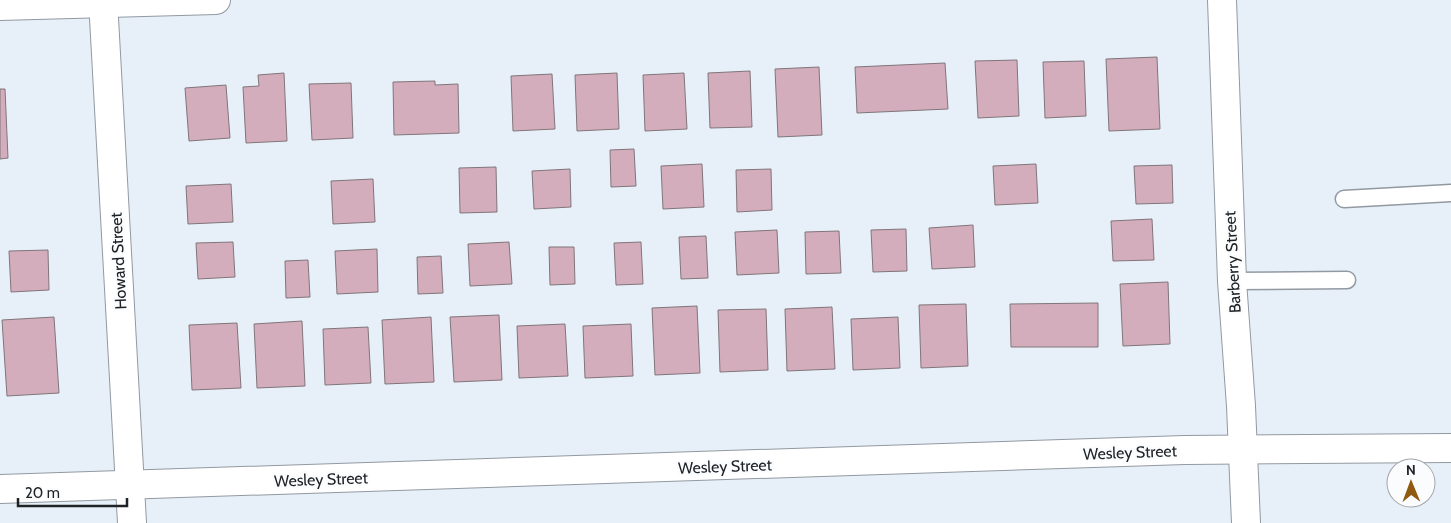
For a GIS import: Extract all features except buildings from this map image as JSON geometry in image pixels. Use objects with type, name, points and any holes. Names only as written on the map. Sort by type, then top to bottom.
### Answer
[{"type":"street","points":[[0,6],[216,0]]},
{"type":"street","name":"Barberry Street","points":[[1222,0],[1232,281],[1246,523]]},
{"type":"street","name":"Howard Street","points":[[103,2],[132,523]]},
{"type":"street","name":"Wesley Street","points":[[0,489],[1185,450],[1451,448]]},
{"type":"lane","points":[[1344,199],[1451,193]]},
{"type":"lane","points":[[1232,281],[1347,280]]}]
